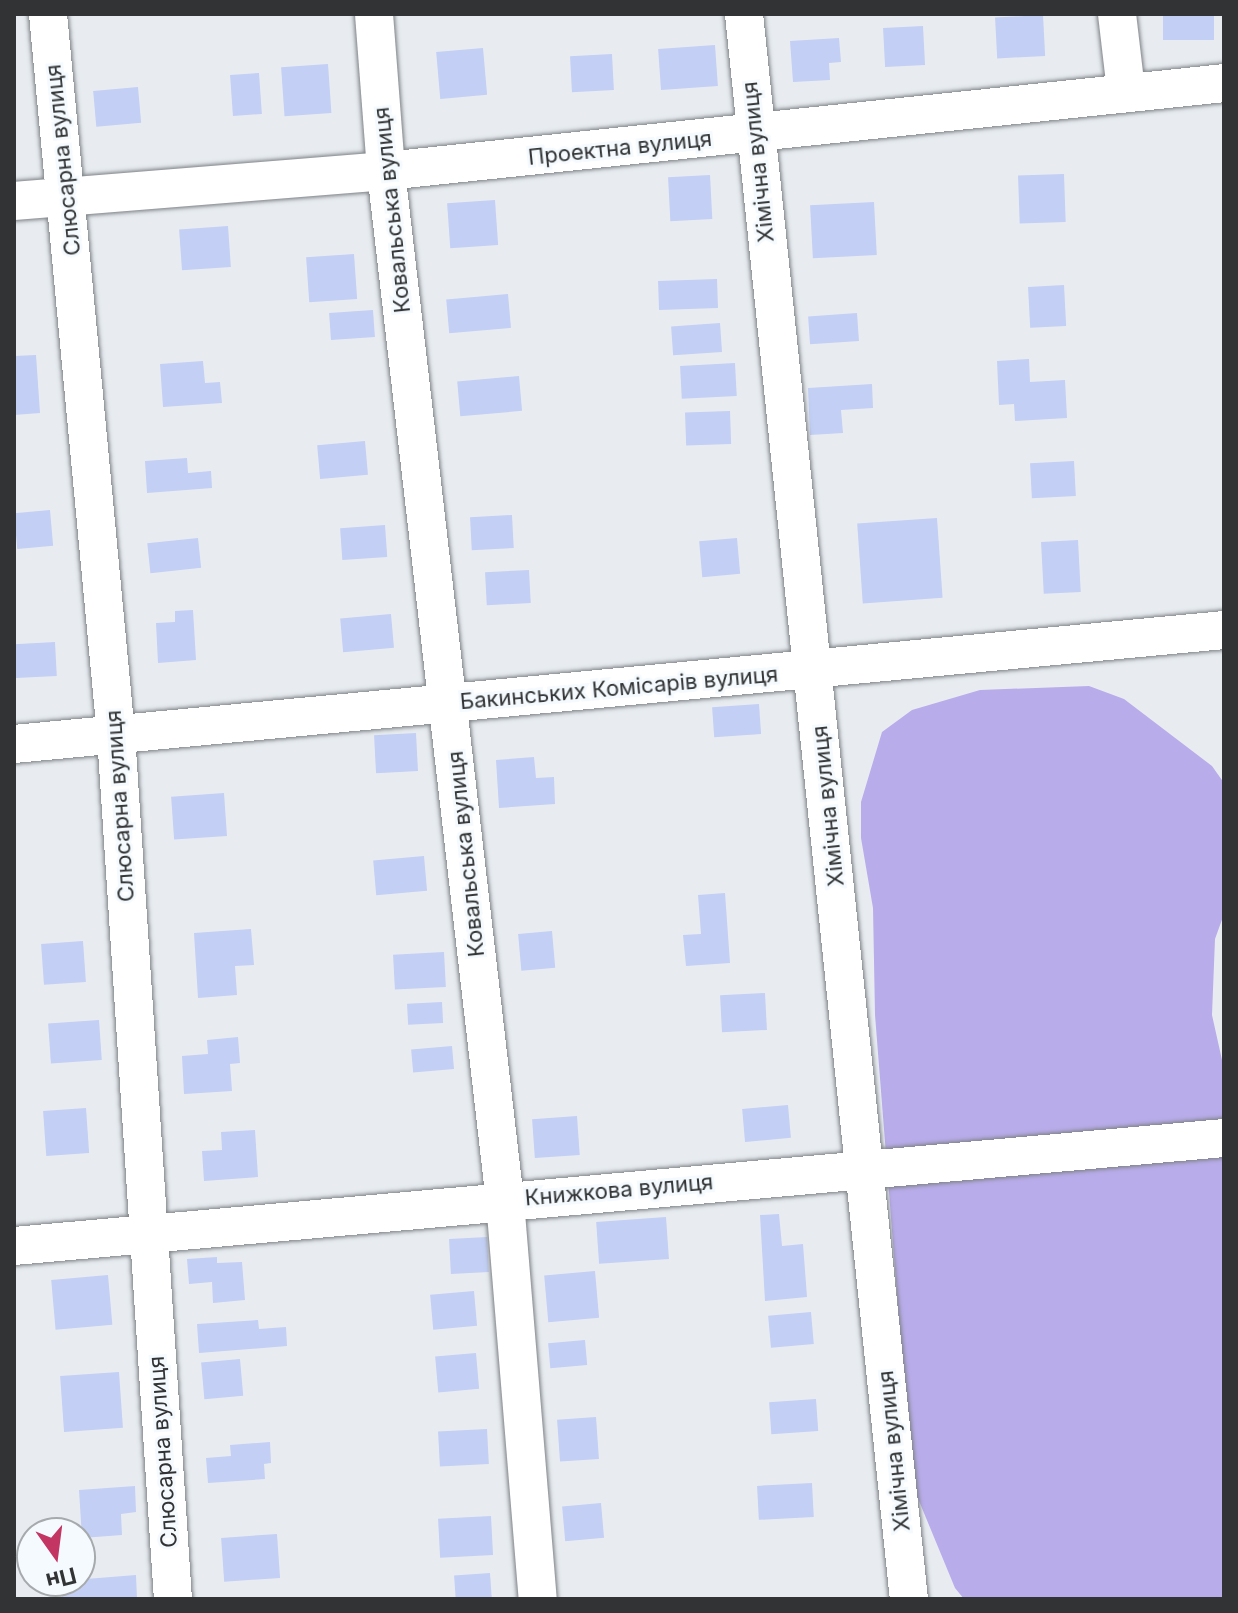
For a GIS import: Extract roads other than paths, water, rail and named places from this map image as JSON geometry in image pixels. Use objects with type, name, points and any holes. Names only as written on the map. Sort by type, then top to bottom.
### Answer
[{"type":"street","name":"Слюсарна вулиця","points":[[48,14],[116,735],[173,1599]]},
{"type":"street","name":"Ковальська вулиця","points":[[374,14],[386,171],[505,1201],[538,1599]]},
{"type":"street","name":"Хімічна вулиця","points":[[744,14],[754,135],[814,669],[909,1599]]},
{"type":"street","points":[[1117,14],[1126,91]]},
{"type":"street","name":"Проектна вулиця","points":[[14,201],[386,171],[754,135],[1126,91],[1223,90]]},
{"type":"street","name":"Бакинських Комісарів вулиця","points":[[14,744],[1224,630]]},
{"type":"street","name":"Книжкова вулиця","points":[[14,1246],[148,1237],[505,1201],[1224,1138]]}]
